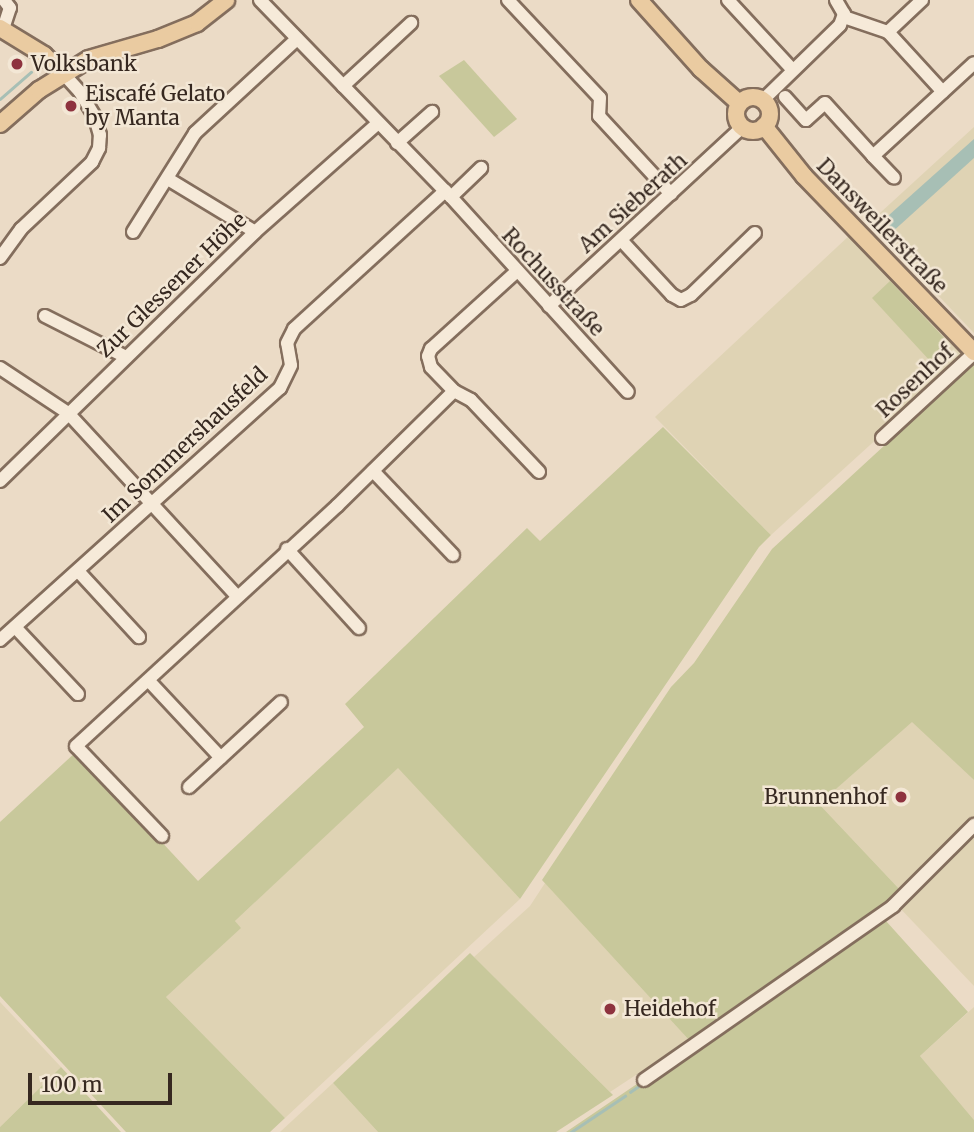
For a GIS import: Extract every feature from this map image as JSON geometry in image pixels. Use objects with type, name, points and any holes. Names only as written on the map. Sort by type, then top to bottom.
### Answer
[{"type":"main road","points":[[0,124],[64,74],[89,59],[158,39],[197,23],[226,0]]},
{"type":"main road","points":[[639,0],[701,69],[739,103]]},
{"type":"main road","points":[[2,28],[64,74]]},
{"type":"main road","points":[[753,96],[763,100],[770,113],[764,126],[751,131],[742,127],[735,113],[739,103],[753,96]]},
{"type":"main road","name":"Dansweilerstraße","points":[[764,126],[804,176],[974,352]]},
{"type":"street","points":[[2,28],[10,8],[4,0]]},
{"type":"street","name":"Rochusstraße","points":[[261,0],[377,124],[448,194],[516,272],[628,392]]},
{"type":"street","points":[[508,0],[600,98],[599,116],[671,194]]},
{"type":"street","points":[[729,0],[792,69]]},
{"type":"street","points":[[836,0],[844,17],[888,32],[943,92]]},
{"type":"street","points":[[888,32],[922,0]]},
{"type":"street","points":[[763,100],[840,25],[844,17]]},
{"type":"street","points":[[343,86],[411,23]]},
{"type":"street","points":[[133,232],[195,133],[297,39]]},
{"type":"street","points":[[873,156],[974,63]]},
{"type":"street","points":[[0,257],[21,229],[92,162],[99,148],[100,135],[95,117],[80,92],[64,74]]},
{"type":"street","points":[[785,97],[806,120],[825,103],[894,178]]},
{"type":"street","points":[[397,143],[432,112]]},
{"type":"street","name":"Zur Glessener Höhe","points":[[0,481],[256,232],[377,124]]},
{"type":"street","name":"Am Sieberath","points":[[549,306],[742,127]]},
{"type":"street","points":[[448,194],[481,168]]},
{"type":"street","points":[[168,179],[256,232]]},
{"type":"street","name":"Im Sommershausfeld","points":[[0,640],[280,388],[291,365],[287,344],[294,330],[448,194]]},
{"type":"street","points":[[621,240],[672,295],[681,300],[691,295],[755,233]]},
{"type":"street","points":[[516,272],[431,349],[428,356],[431,367],[454,391],[471,400],[539,472]]},
{"type":"street","points":[[45,316],[126,357]]},
{"type":"street","name":"Rosenhof","points":[[882,438],[974,352]]},
{"type":"street","points":[[0,369],[68,413],[237,596]]},
{"type":"street","points":[[162,836],[76,746],[373,471],[454,391]]},
{"type":"street","points":[[373,471],[453,555]]},
{"type":"street","points":[[287,549],[359,628]]},
{"type":"street","points":[[78,572],[139,637]]},
{"type":"street","points":[[15,627],[78,694]]},
{"type":"street","points":[[149,681],[221,758]]},
{"type":"street","points":[[189,787],[281,702]]},
{"type":"street","points":[[644,1080],[893,906],[974,825]]},
{"type":"shaded area","points":[[974,127],[974,333],[869,223]]},
{"type":"shaded area","points":[[974,139],[974,158],[890,234],[879,224]]},
{"type":"shaded area","points":[[851,234],[968,356],[771,535],[655,417]]},
{"type":"shaded area","points":[[912,721],[974,780],[974,822],[902,892],[819,804]]},
{"type":"shaded area","points":[[398,767],[520,899],[285,1118],[166,997],[240,928],[235,921]]},
{"type":"shaded area","points":[[974,828],[974,986],[897,905]]},
{"type":"shaded area","points":[[545,883],[689,1040],[610,1092],[474,957],[530,906]]},
{"type":"shaded area","points":[[0,1002],[61,1067],[0,1127]]},
{"type":"shaded area","points":[[974,1007],[974,1120],[920,1056]]},
{"type":"shaded area","points":[[333,1083],[378,1132],[280,1132]]},
{"type":"green space","points":[[464,60],[517,119],[494,137],[439,76]]},
{"type":"green space","points":[[890,281],[950,344],[931,362],[872,298]]},
{"type":"green space","points":[[974,363],[974,780],[912,722],[819,804],[902,892],[889,906],[689,1040],[542,880],[671,687],[694,663],[772,549]]},
{"type":"green space","points":[[663,427],[771,535],[759,547],[520,899],[398,768],[235,921],[241,928],[166,997],[285,1118],[270,1132],[126,1132],[0,996],[0,822],[77,751],[198,881],[364,727],[345,704],[527,528],[540,541]]},
{"type":"green space","points":[[891,912],[894,915],[886,921],[968,1012],[920,1056],[974,1120],[974,1132],[566,1132]]},
{"type":"green space","points":[[470,953],[613,1095],[556,1132],[378,1132],[333,1083]]},
{"type":"green space","points":[[61,1067],[121,1132],[0,1132],[0,1127]]},
{"type":"waterway","points":[[0,99],[31,72]]},
{"type":"waterway","points":[[963,845],[974,834]]},
{"type":"waterway","points":[[939,869],[958,850]]},
{"type":"waterway","points":[[900,908],[932,876]]},
{"type":"waterway","points":[[630,1092],[642,1084]]},
{"type":"waterway","points":[[571,1132],[625,1096]]},
{"type":"place","name":"Volksbank","points":[[17,64]]},
{"type":"place","name":"Eiscafé Gelato by Manta","points":[[71,106]]},
{"type":"place","name":"Brunnenhof","points":[[901,797]]},
{"type":"place","name":"Heidehof","points":[[610,1009]]}]
